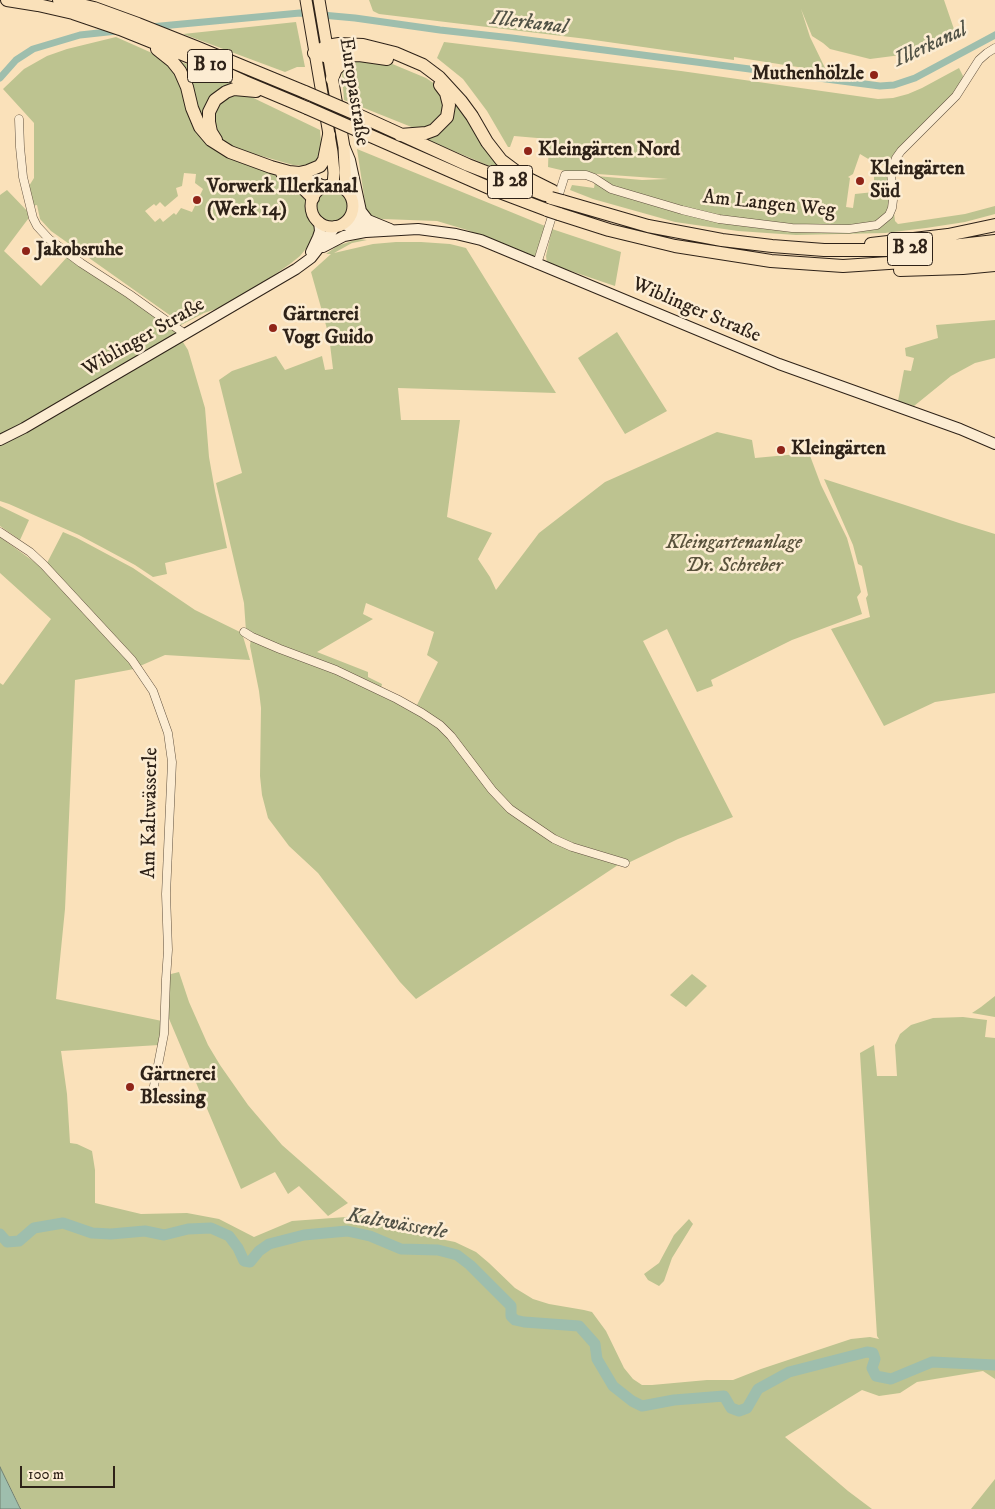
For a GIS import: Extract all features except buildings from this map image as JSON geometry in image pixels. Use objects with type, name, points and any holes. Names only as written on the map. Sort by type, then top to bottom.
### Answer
[{"type":"highway","name":"B 10","points":[[6,0],[38,5],[82,16],[192,58],[357,130],[397,141],[430,132],[438,127],[448,114],[449,105],[446,93],[429,76],[382,57],[350,56],[327,51]]},
{"type":"highway","name":"B 10","points":[[59,0],[107,13],[305,92],[356,114],[397,141]]},
{"type":"highway","name":"B 10","points":[[143,38],[177,66],[187,87],[192,108],[200,127],[211,140],[230,152],[271,168],[295,180],[313,198]]},
{"type":"highway","points":[[314,53],[349,44],[363,45],[395,53],[423,65],[449,87],[472,116],[491,147],[506,164],[556,201]]},
{"type":"highway","points":[[332,79],[336,69],[350,56]]},
{"type":"highway","points":[[220,146],[211,132],[209,122],[211,107],[218,97],[226,92],[239,89],[276,95]]},
{"type":"highway","points":[[271,168],[299,173],[320,166],[324,160],[329,135]]},
{"type":"highway","name":"B 28","points":[[397,141],[468,165],[556,201],[609,230],[674,246],[771,261],[843,266],[927,261],[995,254]]},
{"type":"highway","points":[[289,172],[328,186]]},
{"type":"highway","name":"B 28","points":[[556,201],[648,226],[752,244],[824,250],[899,250],[995,241]]},
{"type":"highway","points":[[824,250],[948,235],[995,226]]},
{"type":"highway","points":[[843,266],[877,271],[995,265]]},
{"type":"main road","name":"Europastraße","points":[[306,0],[333,162],[328,186]]},
{"type":"main road","name":"Europastraße","points":[[319,0],[344,146],[346,190]]},
{"type":"main road","points":[[344,146],[350,160],[363,215],[368,220],[393,230]]},
{"type":"main road","points":[[353,211],[351,216],[340,225],[330,226],[319,222],[315,218],[312,208],[313,198],[315,194],[328,186],[338,185],[346,190],[352,199],[353,211],[359,222],[380,232]]},
{"type":"main road","name":"Wiblinger Straße","points":[[304,263],[316,243],[320,231],[319,222]]},
{"type":"main road","name":"Wiblinger Straße","points":[[0,440],[24,428],[284,276],[304,263],[340,225],[366,232],[418,229],[456,234],[481,240],[787,367],[960,429],[995,444]]},
{"type":"main road","points":[[316,252],[338,238],[366,232]]},
{"type":"street","name":"Am Langen Weg","points":[[536,264],[566,175],[586,175],[611,189],[719,219],[792,228],[849,229],[876,225],[889,215],[892,208],[891,172],[896,158],[956,96],[973,69],[987,53],[995,48]]},
{"type":"street","points":[[19,120],[23,177],[33,218],[37,226],[49,239],[80,263],[129,294],[184,334]]},
{"type":"street","name":"Am Kaltwässerle","points":[[0,532],[30,552],[44,565],[132,660],[153,691],[168,733],[172,762],[166,894],[168,950],[164,1034],[153,1091],[149,1098]]},
{"type":"street","points":[[244,632],[266,643],[336,670],[422,713],[440,725],[451,736],[492,790],[510,809],[540,830],[572,847],[625,863]]},
{"type":"green space","points":[[369,0],[944,0],[956,35],[928,47],[901,55],[870,59],[830,49],[812,36],[801,9],[810,37],[826,70],[817,70],[734,57],[734,60],[587,39],[379,14],[373,11]]},
{"type":"green space","points":[[296,22],[305,67],[297,67],[285,72],[183,34]]},
{"type":"green space","points":[[116,37],[161,57],[180,79],[193,120],[238,161],[281,177],[305,197],[309,217],[314,224],[315,230],[309,245],[300,256],[251,291],[222,307],[204,313],[181,325],[175,323],[178,321],[51,231],[40,219],[37,205],[31,206],[29,186],[34,178],[34,123],[3,89],[24,69],[47,56]],"holes":[[[184,173],[196,174],[195,183],[203,189],[192,212],[181,208],[176,215],[174,213],[163,222],[160,218],[155,222],[145,211],[160,202],[165,207],[178,196],[176,188],[182,186]]]},
{"type":"green space","points":[[444,42],[681,71],[878,99],[908,94],[959,68],[963,76],[961,86],[893,155],[887,166],[875,163],[860,154],[853,174],[848,177],[850,178],[846,207],[853,208],[855,194],[874,192],[874,177],[877,170],[886,170],[889,173],[895,221],[898,224],[965,214],[995,206],[995,214],[965,222],[885,233],[796,235],[738,231],[675,222],[593,199],[570,190],[572,185],[594,188],[596,176],[642,180],[668,179],[569,172],[548,167],[549,139],[514,136],[510,147],[508,147],[487,111],[463,79],[437,58]]},
{"type":"green space","points":[[177,60],[232,83],[232,86],[206,124]]},
{"type":"green space","points":[[365,60],[390,63],[426,78],[435,84],[441,92],[444,109],[438,121],[425,128],[414,128],[344,100],[342,74],[344,68],[351,63]]},
{"type":"green space","points":[[241,92],[320,130],[322,155],[320,159],[307,166],[293,165],[230,147],[221,140],[215,132],[214,109],[220,101]]},
{"type":"green space","points":[[450,94],[511,175],[425,139],[432,134]]},
{"type":"green space","points":[[357,149],[545,226],[535,257],[467,230],[437,221],[373,217],[366,209]]},
{"type":"green space","points":[[332,189],[344,194],[349,206],[344,218],[332,223],[320,218],[315,206],[320,194]]},
{"type":"green space","points":[[7,190],[31,215],[4,251],[41,286],[68,256],[111,284],[176,331],[188,350],[205,408],[209,457],[227,548],[165,563],[167,574],[153,577],[135,565],[79,535],[0,501],[0,195]]},
{"type":"green space","points":[[552,229],[621,252],[615,286],[547,263],[546,256]]},
{"type":"green space","name":"Kleingartenanlage Dr. Schreber","points":[[358,239],[367,240],[352,243],[334,253],[373,244],[396,242],[450,244],[466,248],[556,393],[398,388],[401,420],[460,420],[447,517],[492,533],[478,559],[496,590],[539,533],[605,482],[717,432],[752,440],[755,458],[809,453],[821,485],[847,538],[861,592],[857,597],[862,614],[792,640],[711,680],[713,686],[697,692],[667,629],[643,641],[733,817],[678,839],[628,863],[555,838],[511,808],[441,724],[246,631],[244,603],[216,483],[242,473],[219,380],[232,371],[276,356],[285,370],[322,356],[325,370],[333,369],[329,336],[311,272],[331,254],[326,254],[337,246]],"holes":[[[366,603],[434,632],[427,655],[438,662],[417,705],[381,688],[382,684],[368,677],[368,672],[317,652],[373,619],[363,614]]]},
{"type":"green space","points":[[995,320],[995,358],[975,363],[951,376],[914,406],[898,401],[904,370],[911,371],[914,358],[906,356],[905,348],[938,338],[936,325]]},
{"type":"green space","points":[[617,332],[667,411],[625,434],[578,358]]},
{"type":"green space","points":[[824,479],[995,534],[995,693],[935,702],[884,726],[831,629],[870,617],[862,566],[858,564],[853,545]]},
{"type":"green space","points":[[0,506],[29,520],[20,540],[0,526]]},
{"type":"green space","points":[[63,532],[133,568],[195,610],[242,633],[250,660],[165,655],[140,666],[47,563]]},
{"type":"green space","points":[[0,537],[40,566],[118,649],[134,669],[75,680],[65,909],[56,999],[162,1021],[159,1045],[61,1051],[67,1094],[70,1143],[92,1151],[95,1170],[95,1203],[141,1214],[187,1213],[219,1219],[254,1237],[292,1221],[367,1214],[411,1233],[455,1242],[476,1252],[515,1288],[533,1299],[592,1312],[606,1331],[624,1368],[633,1379],[642,1385],[733,1380],[851,1339],[870,1337],[879,1339],[877,1336],[860,1053],[874,1045],[877,1076],[897,1076],[895,1045],[900,1034],[911,1025],[933,1018],[963,1017],[987,1020],[985,1037],[995,1038],[995,1379],[983,1371],[917,1382],[900,1393],[879,1396],[862,1390],[785,1437],[872,1509],[21,1509],[0,1467],[0,683],[3,685],[51,619],[0,573]]},
{"type":"green space","points":[[251,638],[335,671],[397,700],[439,726],[491,791],[539,832],[621,863],[416,999],[400,982],[318,873],[289,846],[268,818],[262,795],[260,776],[261,708],[250,646]]},
{"type":"green space","points":[[179,972],[189,1002],[208,1045],[248,1105],[282,1145],[348,1203],[328,1216],[299,1186],[288,1194],[275,1172],[241,1189],[167,1014],[167,975]]},
{"type":"green space","points":[[692,974],[707,986],[686,1007],[670,995]]},
{"type":"green space","points":[[995,996],[995,1017],[972,1013],[981,1007]]},
{"type":"green space","points":[[689,1219],[693,1224],[672,1258],[664,1281],[659,1286],[648,1280],[644,1274],[659,1263],[674,1235]]},
{"type":"green space","points":[[995,1479],[995,1509],[971,1509]]},
{"type":"shaded area","points":[[0,1467],[20,1508],[21,1509],[0,1509]]},
{"type":"waterway","name":"Illerkanal","points":[[150,27],[300,13],[355,18],[880,86],[894,85],[915,78],[995,35]]},
{"type":"waterway","name":"Illerkanal","points":[[0,78],[16,60],[33,49],[80,35],[117,31]]},
{"type":"waterway","name":"Kaltwässerle","points":[[0,1234],[7,1242],[19,1241],[34,1228],[63,1223],[92,1233],[111,1234],[145,1231],[164,1235],[188,1229],[211,1228],[229,1236],[238,1248],[244,1261],[250,1262],[259,1251],[269,1244],[304,1235],[347,1231],[370,1236],[401,1249],[438,1250],[457,1255],[470,1265],[511,1306],[511,1316],[515,1320],[579,1326],[595,1344],[597,1359],[613,1386],[632,1401],[642,1406],[674,1400],[724,1396],[731,1408],[739,1411],[747,1408],[758,1389],[789,1372],[867,1352],[873,1353],[875,1359],[872,1368],[876,1376],[891,1379],[932,1362],[995,1365]]},
{"type":"place","name":"Muthenhölzle","points":[[874,75]]},
{"type":"place","name":"Kleingärten Nord","points":[[528,151]]},
{"type":"place","name":"Kleingärten Süd","points":[[860,181]]},
{"type":"place","name":"Vorwerk Illerkanal (Werk 14)","points":[[197,200]]},
{"type":"place","name":"Jakobsruhe","points":[[26,251]]},
{"type":"place","name":"Gärtnerei Vogt Guido","points":[[273,328]]},
{"type":"place","name":"Kleingärten","points":[[781,450]]},
{"type":"place","name":"Gärtnerei Blessing","points":[[130,1087]]}]
